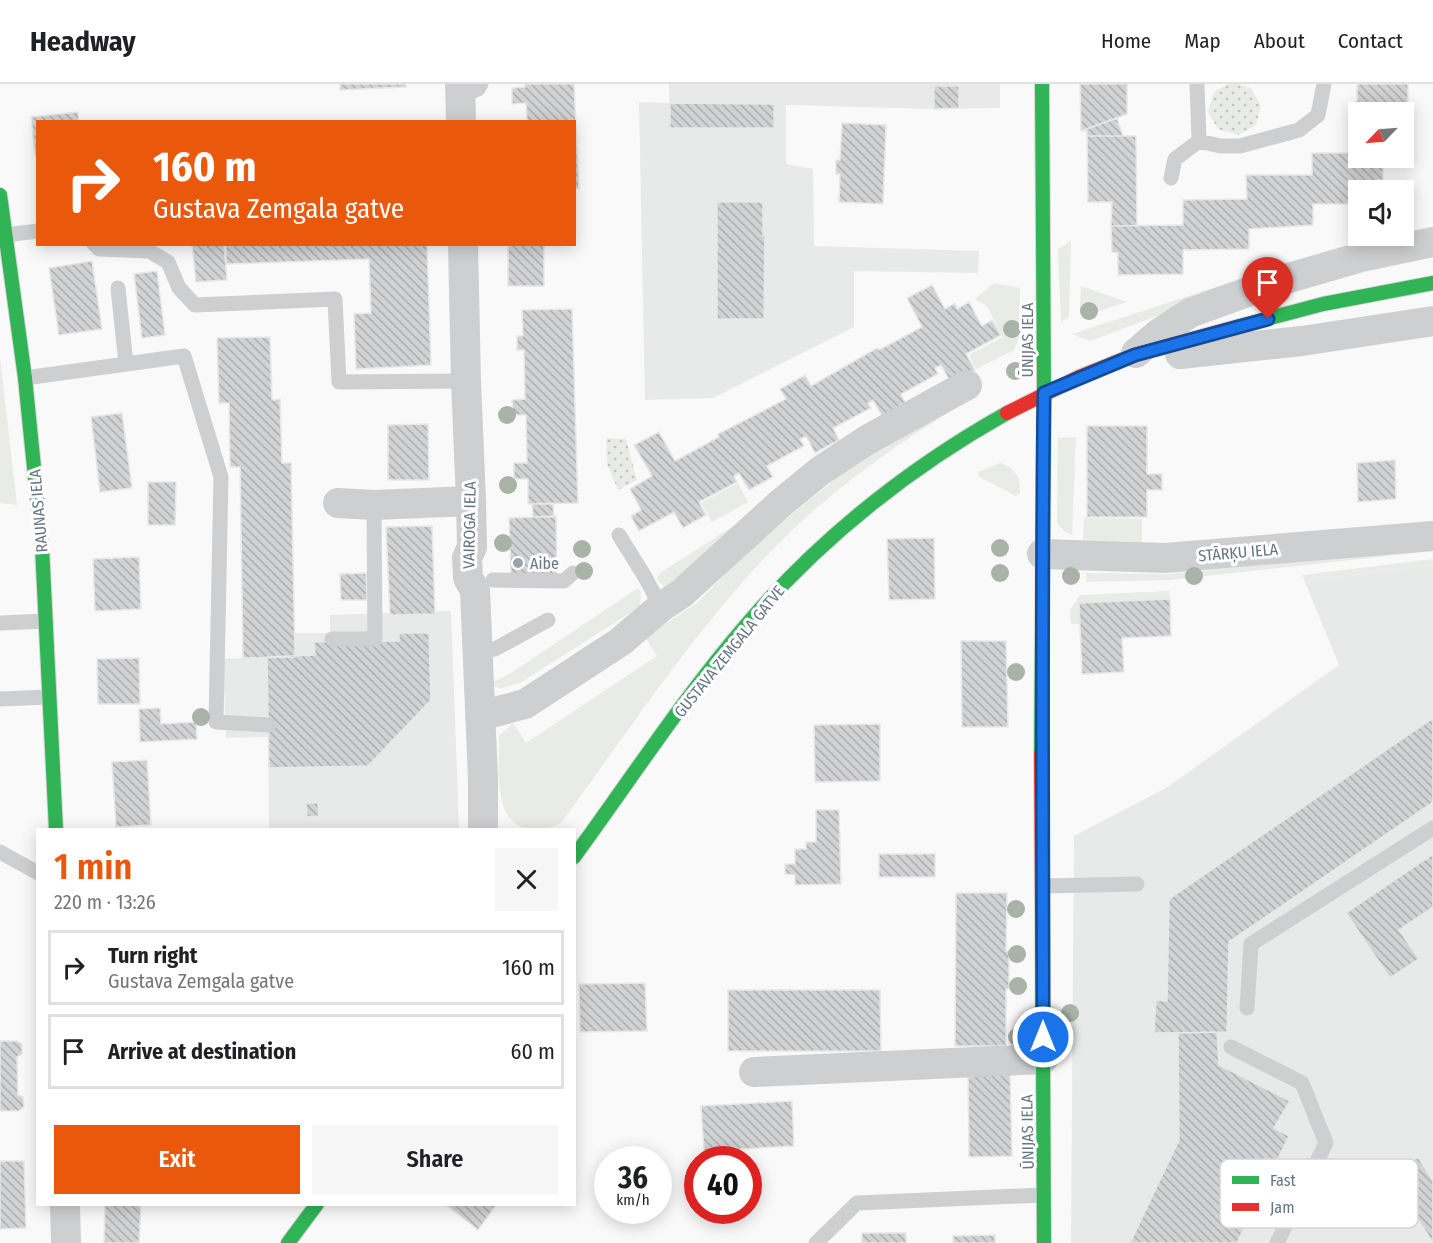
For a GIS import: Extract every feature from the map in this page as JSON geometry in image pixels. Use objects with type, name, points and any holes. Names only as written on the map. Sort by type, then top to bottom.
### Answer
[{"type":"street","name":"ŪNIJAS IELA","points":[[1042,84],[1044,1243]]},
{"type":"street","name":"RAUNAS IELA","points":[[0,195],[25,378],[42,547],[56,828]]},
{"type":"street","name":"GUSTAVA ZEMGALA GATVE","points":[[1135,355],[1158,334],[1190,313],[1275,282],[1361,257],[1433,242]]},
{"type":"street","name":"VAIROGA IELA","points":[[463,246],[472,547],[467,558],[468,578],[484,585],[477,651],[483,817]]},
{"type":"street","name":"GUSTAVA ZEMGALA GATVE","points":[[577,851],[687,701],[748,624],[793,573],[851,518],[910,472],[958,441],[1044,393],[1135,355],[1335,301],[1433,283]]},
{"type":"street","name":"GUSTAVA ZEMGALA GATVE","points":[[1135,355],[1164,356],[1302,341],[1433,321]]},
{"type":"street","points":[[480,716],[525,704],[620,642],[681,594],[803,483],[867,440],[967,385]]},
{"type":"street","points":[[338,503],[374,505],[471,501]]},
{"type":"street","name":"STĀRĶU IELA","points":[[1042,554],[1165,558],[1433,536]]},
{"type":"street","points":[[754,1072],[1043,1059]]},
{"type":"street","points":[[65,1206],[66,1243]]},
{"type":"street","points":[[288,1243],[316,1206]]},
{"type":"lane","points":[[1197,84],[1199,141]]},
{"type":"lane","points":[[1199,141],[1220,146],[1240,146],[1299,130],[1318,115],[1324,84]]},
{"type":"lane","points":[[1171,178],[1175,159],[1199,141]]},
{"type":"lane","points":[[5,235],[36,231]]},
{"type":"lane","points":[[96,246],[99,249],[149,251],[168,262],[179,288],[195,305],[335,299],[339,382],[466,381]]},
{"type":"lane","points":[[118,288],[126,364]]},
{"type":"lane","points":[[25,378],[184,357],[221,477],[216,722],[269,725]]},
{"type":"lane","points":[[332,639],[375,639],[374,505]]},
{"type":"lane","points":[[619,535],[661,608]]},
{"type":"lane","points":[[484,585],[564,581],[573,573]]},
{"type":"lane","points":[[477,651],[495,649],[548,620]]},
{"type":"lane","points":[[0,623],[45,621]]},
{"type":"lane","points":[[0,699],[49,697]]},
{"type":"lane","name":"VAIROGA IELA","points":[[483,817],[498,828]]},
{"type":"lane","points":[[1247,1008],[1251,944],[1433,828]]},
{"type":"lane","points":[[0,852],[36,872]]},
{"type":"lane","points":[[1043,886],[1137,884]]},
{"type":"lane","points":[[1232,1047],[1302,1083],[1326,1143],[1318,1159]]},
{"type":"lane","points":[[816,1243],[857,1203],[1044,1195]]},
{"type":"lane","points":[[1277,1243],[1284,1228]]},
{"type":"shaded area","points":[[669,84],[1000,84],[1000,108],[934,109],[786,105],[786,164],[813,169],[814,246],[979,251],[978,273],[854,271],[854,327],[713,398],[645,400],[639,102],[669,103]]},
{"type":"shaded area","points":[[1228,84],[1251,88],[1261,106],[1256,125],[1238,135],[1218,129],[1208,112],[1214,92]]},
{"type":"shaded area","points":[[1071,241],[1069,317],[1061,322],[1058,249]]},
{"type":"shaded area","points":[[1240,279],[1245,283],[1090,341],[1072,334]]},
{"type":"shaded area","points":[[994,283],[1020,288],[1019,337],[1014,350],[976,369],[969,355],[1003,337],[987,306],[975,299]]},
{"type":"shaded area","points":[[1081,286],[1127,302],[1094,313],[1080,308]]},
{"type":"shaded area","points":[[0,357],[17,505],[0,503]]},
{"type":"shaded area","points":[[969,400],[868,466],[821,504],[777,545],[747,577],[691,645],[561,823],[548,828],[529,828],[520,826],[510,819],[500,794],[499,736],[513,723],[526,743],[657,656],[645,637],[697,603],[753,546],[850,467],[892,440]]},
{"type":"shaded area","points":[[1076,437],[1072,535],[1064,531],[1057,523],[1058,438]]},
{"type":"shaded area","points":[[606,438],[626,439],[637,480],[618,490],[607,464]]},
{"type":"shaded area","points":[[1000,463],[1013,470],[1018,478],[1020,493],[1016,496],[978,476],[978,472]]},
{"type":"shaded area","points":[[738,483],[748,502],[712,522],[701,503]]},
{"type":"shaded area","points":[[746,518],[672,585],[664,587],[657,579],[660,573]]},
{"type":"shaded area","points":[[1084,518],[1142,519],[1142,542],[1083,540]]},
{"type":"shaded area","points":[[1433,547],[1433,551],[1170,580],[1086,582],[1086,573],[1168,574]]},
{"type":"shaded area","points":[[1433,559],[1433,565],[1305,582],[1303,575]]},
{"type":"shaded area","points":[[1433,565],[1433,1243],[1071,1243],[1074,836],[1166,788],[1339,665],[1305,582]]},
{"type":"shaded area","points":[[638,588],[641,592],[640,605],[630,613],[520,683],[502,688],[495,687],[493,682],[511,673]]},
{"type":"shaded area","points":[[1169,591],[1170,599],[1079,603],[1080,624],[1071,624],[1070,610],[1080,595]]},
{"type":"shaded area","points":[[451,611],[459,828],[269,828],[268,737],[226,738],[223,659],[243,658],[294,633],[330,633],[330,615]]},
{"type":"building","points":[[340,84],[406,84],[406,87],[340,90]]},
{"type":"building","points":[[525,84],[574,84],[576,120],[527,120],[526,103],[512,104],[512,88],[525,87]]},
{"type":"building","points":[[1080,84],[1127,84],[1127,114],[1081,131]]},
{"type":"building","points":[[1357,84],[1408,84],[1408,102],[1357,102]]},
{"type":"building","points":[[934,86],[959,86],[959,108],[934,109]]},
{"type":"building","points":[[670,103],[774,104],[774,128],[670,128]]},
{"type":"building","points":[[78,112],[79,120],[36,120],[35,156],[31,117]]},
{"type":"building","points":[[1117,118],[1123,136],[1087,136],[1087,131],[1081,131]]},
{"type":"building","points":[[842,123],[886,125],[883,204],[839,202],[840,174],[836,174],[836,160],[840,160]]},
{"type":"building","points":[[576,126],[579,189],[576,189]]},
{"type":"building","points":[[1087,136],[1136,136],[1137,226],[1111,226],[1112,202],[1088,202]]},
{"type":"building","points":[[1312,153],[1348,153],[1348,168],[1383,168],[1383,180],[1348,180],[1348,204],[1313,204],[1313,225],[1249,229],[1249,249],[1183,250],[1183,274],[1118,275],[1118,253],[1112,252],[1111,226],[1183,225],[1183,200],[1247,199],[1246,175],[1312,175]]},
{"type":"building","points":[[717,202],[763,202],[764,319],[717,319]]},
{"type":"building","points":[[192,246],[224,246],[227,280],[196,282]]},
{"type":"building","points":[[226,246],[427,246],[431,365],[356,369],[354,314],[371,313],[369,259],[226,264]]},
{"type":"building","points":[[508,246],[544,246],[544,286],[508,286]]},
{"type":"building","points":[[92,261],[102,329],[59,335],[49,268]]},
{"type":"building","points":[[157,271],[165,335],[142,338],[134,274]]},
{"type":"building","points":[[932,285],[945,309],[955,303],[957,309],[969,302],[982,326],[992,320],[1001,335],[966,354],[975,370],[951,383],[941,365],[935,368],[938,374],[901,394],[906,405],[883,418],[873,400],[868,403],[871,408],[833,428],[839,440],[815,453],[806,436],[800,439],[804,446],[767,466],[773,477],[749,490],[739,473],[734,476],[737,482],[699,502],[706,515],[683,528],[674,512],[639,531],[631,516],[641,510],[630,489],[652,476],[634,445],[659,432],[675,461],[719,437],[718,434],[786,399],[780,389],[805,375],[811,386],[877,348],[879,350],[922,327],[907,298]]},
{"type":"building","points":[[572,309],[578,503],[528,504],[528,479],[514,479],[514,463],[527,463],[526,415],[513,415],[512,400],[525,399],[524,350],[517,350],[517,336],[523,336],[522,310]]},
{"type":"building","points":[[270,337],[272,400],[280,399],[282,463],[291,463],[295,657],[243,658],[240,467],[230,467],[229,403],[219,403],[217,338]]},
{"type":"building","points":[[122,413],[132,488],[100,492],[91,417]]},
{"type":"building","points":[[428,424],[429,480],[388,480],[388,425]]},
{"type":"building","points":[[1087,426],[1147,426],[1147,474],[1162,474],[1162,490],[1147,490],[1147,517],[1087,517]]},
{"type":"building","points":[[1395,460],[1396,499],[1358,502],[1357,463]]},
{"type":"building","points":[[148,482],[176,482],[175,525],[148,525]]},
{"type":"building","points":[[553,503],[554,517],[533,517],[532,504]]},
{"type":"building","points":[[556,516],[557,575],[511,576],[509,518]]},
{"type":"building","points":[[432,526],[435,614],[390,615],[386,527]]},
{"type":"building","points":[[934,538],[935,599],[889,600],[887,539]]},
{"type":"building","points":[[139,557],[141,609],[95,611],[93,559]]},
{"type":"building","points":[[366,573],[367,600],[341,600],[340,574]]},
{"type":"building","points":[[1170,599],[1171,636],[1122,638],[1124,672],[1082,674],[1079,603]]},
{"type":"building","points":[[399,633],[429,633],[431,700],[368,766],[269,768],[267,657],[315,655],[314,642],[399,641]]},
{"type":"building","points":[[961,641],[1006,641],[1008,727],[962,727]]},
{"type":"building","points":[[139,658],[140,704],[98,704],[97,659]]},
{"type":"building","points":[[160,708],[161,724],[196,722],[197,739],[140,742],[139,709]]},
{"type":"building","points":[[1433,718],[1433,802],[1229,942],[1227,1032],[1154,1033],[1156,1000],[1167,1001],[1169,899]]},
{"type":"building","points":[[880,724],[880,781],[815,782],[814,725]]},
{"type":"building","points":[[147,760],[151,825],[116,827],[112,762]]},
{"type":"building","points":[[306,803],[318,803],[319,816],[307,817]]},
{"type":"building","points":[[816,810],[839,810],[841,884],[795,885],[795,875],[785,874],[785,864],[795,864],[795,849],[806,849],[806,842],[816,842]]},
{"type":"building","points":[[879,854],[935,854],[935,877],[879,877]]},
{"type":"building","points":[[1433,854],[1433,907],[1399,930],[1419,959],[1390,978],[1346,913]]},
{"type":"building","points":[[956,893],[1007,893],[1006,951],[1009,951],[1009,989],[1006,989],[1006,1046],[955,1046]]},
{"type":"building","points":[[645,983],[647,1031],[580,1032],[579,984]]},
{"type":"building","points":[[728,990],[880,990],[881,1051],[728,1051]]},
{"type":"building","points":[[1217,1032],[1219,1065],[1290,1101],[1274,1128],[1289,1136],[1278,1159],[1220,1159],[1220,1228],[1244,1228],[1237,1243],[1130,1243],[1179,1140],[1178,1033]]},
{"type":"building","points":[[0,1041],[17,1041],[22,1044],[22,1054],[17,1057],[18,1095],[23,1097],[24,1107],[19,1111],[0,1111]]},
{"type":"building","points":[[968,1073],[1010,1073],[1012,1156],[969,1157]]},
{"type":"building","points":[[792,1101],[794,1146],[704,1146],[701,1106]]},
{"type":"building","points":[[1418,1157],[1433,1181],[1433,1243],[1418,1220],[1418,1159],[1415,1159]]},
{"type":"building","points":[[0,1161],[24,1161],[26,1228],[0,1229]]},
{"type":"building","points":[[105,1206],[141,1206],[139,1243],[104,1243]]},
{"type":"building","points":[[448,1206],[496,1206],[478,1230]]},
{"type":"building","points":[[862,1233],[906,1233],[906,1243],[862,1243]]},
{"type":"building","points":[[995,1235],[995,1243],[953,1243],[953,1236]]},
{"type":"traffic: fast","points":[[1041,754],[1044,393],[1042,84]]},
{"type":"traffic: fast","points":[[0,195],[25,378],[42,547],[56,828]]},
{"type":"traffic: fast","points":[[1240,326],[1323,304],[1433,283]]},
{"type":"traffic: fast","points":[[576,854],[701,680],[775,592],[836,534],[901,481],[935,457],[1007,413]]},
{"type":"traffic: fast","points":[[1043,1058],[1044,1243]]},
{"type":"traffic: fast","points":[[288,1243],[316,1206]]},
{"type":"traffic: jam","points":[[1007,413],[1079,377],[1134,355],[1240,326]]},
{"type":"traffic: jam","points":[[1041,754],[1043,1058]]},
{"type":"place","name":"Aibe","points":[[518,563]]},
{"type":"route","points":[[1043,1037],[1041,682],[1044,393],[1135,355],[1268,319]]}]
